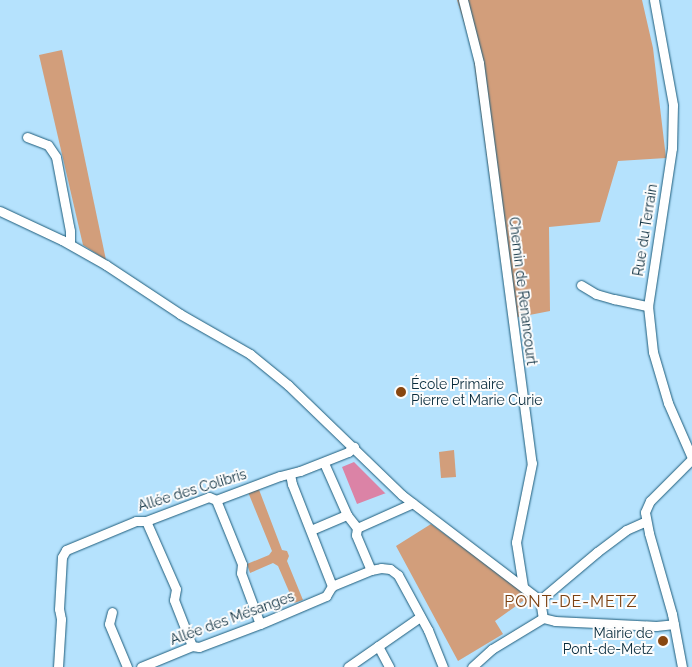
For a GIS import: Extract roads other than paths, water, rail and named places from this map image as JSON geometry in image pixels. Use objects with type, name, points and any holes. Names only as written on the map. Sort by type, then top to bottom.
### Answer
[{"type":"street","name":"Chemin de Renancourt","points":[[463,0],[479,63],[532,463],[516,542],[523,586]]},
{"type":"street","name":"Rue du Terrain","points":[[654,0],[673,104],[672,148],[648,306],[656,361],[668,402],[692,458]]},
{"type":"street","points":[[27,137],[48,145],[56,157],[70,231],[70,244]]},
{"type":"street","points":[[0,211],[70,244],[106,265],[180,314],[250,354],[288,384],[402,494],[474,552],[540,600],[543,618]]},
{"type":"street","points":[[581,285],[605,296],[648,306]]},
{"type":"street","name":"Allée des Colibris","points":[[58,667],[62,557],[66,550],[136,521],[146,521],[209,497],[216,500],[324,462],[354,447]]},
{"type":"street","points":[[682,667],[674,624],[646,521],[646,507],[692,458]]},
{"type":"street","points":[[324,462],[347,515],[357,528],[356,535],[370,570]]},
{"type":"street","points":[[290,474],[292,484],[332,586]]},
{"type":"street","points":[[216,500],[242,564],[241,573],[260,624]]},
{"type":"street","points":[[357,528],[413,503]]},
{"type":"street","points":[[311,530],[347,515]]},
{"type":"street","points":[[146,521],[176,589],[174,600],[192,646]]},
{"type":"street","points":[[540,600],[554,586],[626,530],[646,521]]},
{"type":"street","name":"Allée des Mésanges","points":[[142,667],[192,646],[199,647],[260,624],[326,596],[332,586],[370,570],[390,569],[398,576],[428,630],[443,667]]},
{"type":"street","points":[[112,612],[109,624],[127,667]]},
{"type":"street","points":[[348,667],[420,617]]},
{"type":"street","points":[[472,667],[492,649],[543,618],[555,621],[647,626],[674,624]]},
{"type":"street","points":[[378,646],[389,667]]},
{"type":"place","name":"École Primaire Pierre et Marie Curie","points":[[401,392]]},
{"type":"place","name":"Mairie de Pont-de-Metz","points":[[663,641]]},
{"type":"district","name":"PONT-DE-METZ","points":[[571,602]]}]
